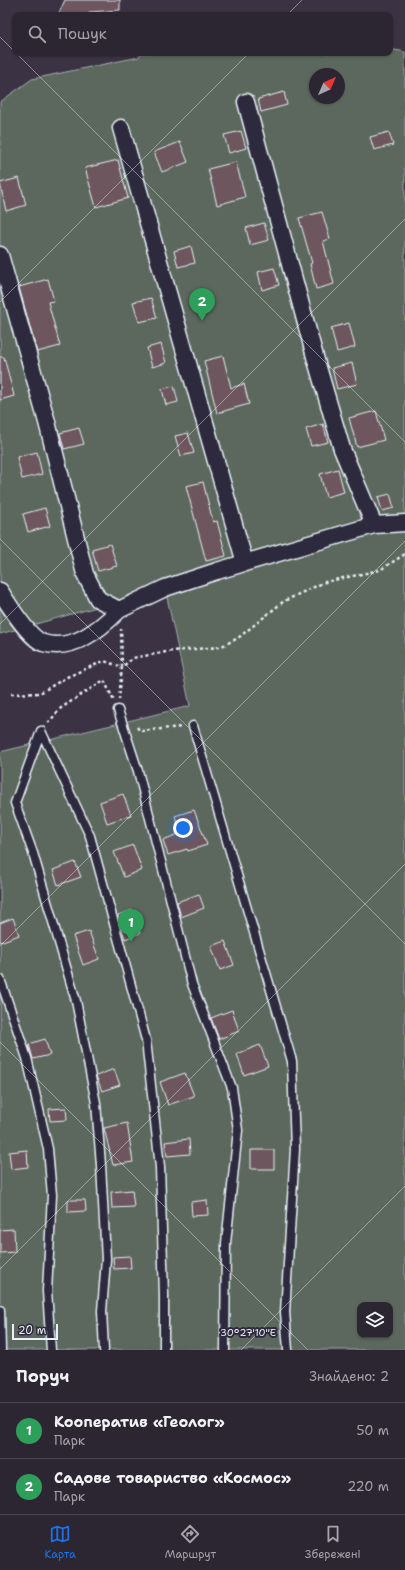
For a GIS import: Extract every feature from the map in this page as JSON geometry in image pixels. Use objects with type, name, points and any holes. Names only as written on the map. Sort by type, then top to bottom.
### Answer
[{"type":"street","points":[[246,102],[317,364],[340,442],[374,525]]},
{"type":"street","points":[[121,128],[245,563]]},
{"type":"street","points":[[0,255],[47,422],[85,574],[98,599],[119,610]]},
{"type":"street","points":[[0,591],[21,624],[42,642],[61,644],[82,639],[102,627],[119,610],[165,588],[374,525],[405,523]]},
{"type":"lane","points":[[118,710],[138,771],[192,984],[232,1088],[238,1130],[226,1242],[225,1350]]},
{"type":"lane","points":[[193,726],[292,1061],[294,1149],[285,1312],[288,1350]]},
{"type":"lane","points":[[104,1350],[102,1311],[106,1259],[96,1103],[76,1001],[33,853],[14,803],[41,731],[90,836],[146,1040],[160,1167],[164,1295],[164,1350]]},
{"type":"lane","points":[[0,979],[27,1058],[48,1149],[52,1195],[47,1291],[51,1350]]},
{"type":"lane","points":[[0,1310],[1,1350]]},
{"type":"path","points":[[122,667],[133,658],[172,651],[220,647],[238,638],[284,601],[325,582],[380,570],[405,554]]},
{"type":"path","points":[[118,710],[122,667],[119,610]]},
{"type":"path","points":[[11,694],[40,693],[67,677],[104,661],[122,667]]},
{"type":"green space","points":[[393,50],[405,52],[405,1350],[0,1350],[0,752],[190,706],[165,588],[0,634],[0,102],[32,79],[140,56],[393,56]]},
{"type":"building","points":[[65,0],[120,0],[120,10],[59,12]]},
{"type":"building","points":[[284,92],[287,105],[261,112],[258,99]]},
{"type":"building","points":[[241,131],[246,148],[229,153],[224,135]]},
{"type":"building","points":[[389,132],[393,145],[374,150],[370,137]]},
{"type":"building","points":[[180,142],[188,162],[162,172],[154,152]]},
{"type":"building","points":[[118,160],[128,198],[96,207],[85,168]]},
{"type":"building","points":[[236,162],[245,197],[217,205],[208,169]]},
{"type":"building","points":[[19,178],[26,205],[6,211],[0,183]]},
{"type":"building","points":[[322,212],[330,239],[323,241],[334,284],[316,289],[310,264],[312,263],[299,218]]},
{"type":"building","points":[[264,223],[269,240],[250,245],[246,228]]},
{"type":"building","points":[[191,246],[195,263],[178,267],[174,251]]},
{"type":"building","points":[[274,268],[279,285],[262,290],[258,272]]},
{"type":"building","points":[[48,279],[54,301],[48,302],[60,346],[37,352],[19,287]]},
{"type":"building","points":[[151,298],[157,318],[139,322],[133,302]]},
{"type":"building","points":[[349,323],[355,347],[337,352],[331,328]]},
{"type":"building","points":[[161,344],[166,363],[152,367],[147,348]]},
{"type":"building","points":[[223,356],[231,388],[244,384],[249,404],[217,413],[204,361]]},
{"type":"building","points":[[0,357],[4,357],[14,396],[0,400]]},
{"type":"building","points":[[352,363],[357,384],[337,389],[332,368]]},
{"type":"building","points":[[174,386],[178,402],[166,405],[162,389]]},
{"type":"building","points":[[376,411],[384,440],[357,447],[349,418]]},
{"type":"building","points":[[323,424],[328,442],[311,446],[306,429]]},
{"type":"building","points":[[79,428],[84,444],[64,449],[60,433]]},
{"type":"building","points":[[188,433],[194,453],[181,456],[175,436]]},
{"type":"building","points":[[37,452],[42,474],[22,479],[17,457]]},
{"type":"building","points":[[338,469],[344,492],[326,497],[320,474]]},
{"type":"building","points":[[203,482],[213,522],[217,521],[226,556],[206,561],[186,486]]},
{"type":"building","points":[[390,494],[394,508],[382,511],[378,497]]},
{"type":"building","points":[[45,508],[50,526],[28,532],[23,514]]},
{"type":"building","points":[[110,544],[117,566],[98,571],[92,549]]},
{"type":"building","points":[[123,794],[131,815],[107,823],[100,802]]},
{"type":"building","points":[[194,810],[207,845],[168,855],[163,840],[181,833],[175,816]]},
{"type":"building","points":[[133,845],[142,870],[124,877],[114,852]]},
{"type":"building","points":[[75,862],[81,877],[58,885],[53,870]]},
{"type":"building","points":[[199,894],[204,908],[181,917],[177,902]]},
{"type":"building","points":[[132,910],[140,933],[125,939],[118,915]]},
{"type":"building","points":[[13,918],[19,935],[0,942],[0,923]]},
{"type":"building","points":[[89,931],[99,959],[83,965],[73,936]]},
{"type":"building","points":[[225,941],[234,965],[220,970],[211,946]]},
{"type":"building","points":[[232,1010],[239,1031],[219,1039],[211,1018]]},
{"type":"building","points":[[45,1039],[50,1055],[33,1059],[29,1044]]},
{"type":"building","points":[[260,1045],[268,1066],[244,1075],[237,1054]]},
{"type":"building","points":[[114,1069],[120,1085],[102,1091],[96,1076]]},
{"type":"building","points":[[185,1073],[194,1096],[168,1105],[160,1082]]},
{"type":"building","points":[[66,1108],[67,1120],[50,1121],[49,1109]]},
{"type":"building","points":[[127,1123],[133,1162],[113,1165],[104,1128]]},
{"type":"building","points":[[189,1139],[190,1154],[167,1156],[165,1142]]},
{"type":"building","points":[[27,1150],[28,1167],[11,1169],[9,1152]]},
{"type":"building","points":[[251,1150],[274,1150],[274,1169],[251,1169]]},
{"type":"building","points":[[132,1190],[134,1207],[112,1208],[111,1192]]},
{"type":"building","points":[[68,1200],[85,1200],[86,1211],[68,1212]]},
{"type":"building","points":[[207,1200],[208,1215],[192,1216],[191,1202]]},
{"type":"building","points":[[14,1229],[15,1252],[0,1253],[0,1230]]},
{"type":"building","points":[[130,1256],[131,1268],[114,1269],[113,1257]]},
{"type":"place","name":"Садове товариство «Космос»","points":[[202,321]]},
{"type":"place","name":"Кооператив «Геолог»","points":[[131,942]]}]
